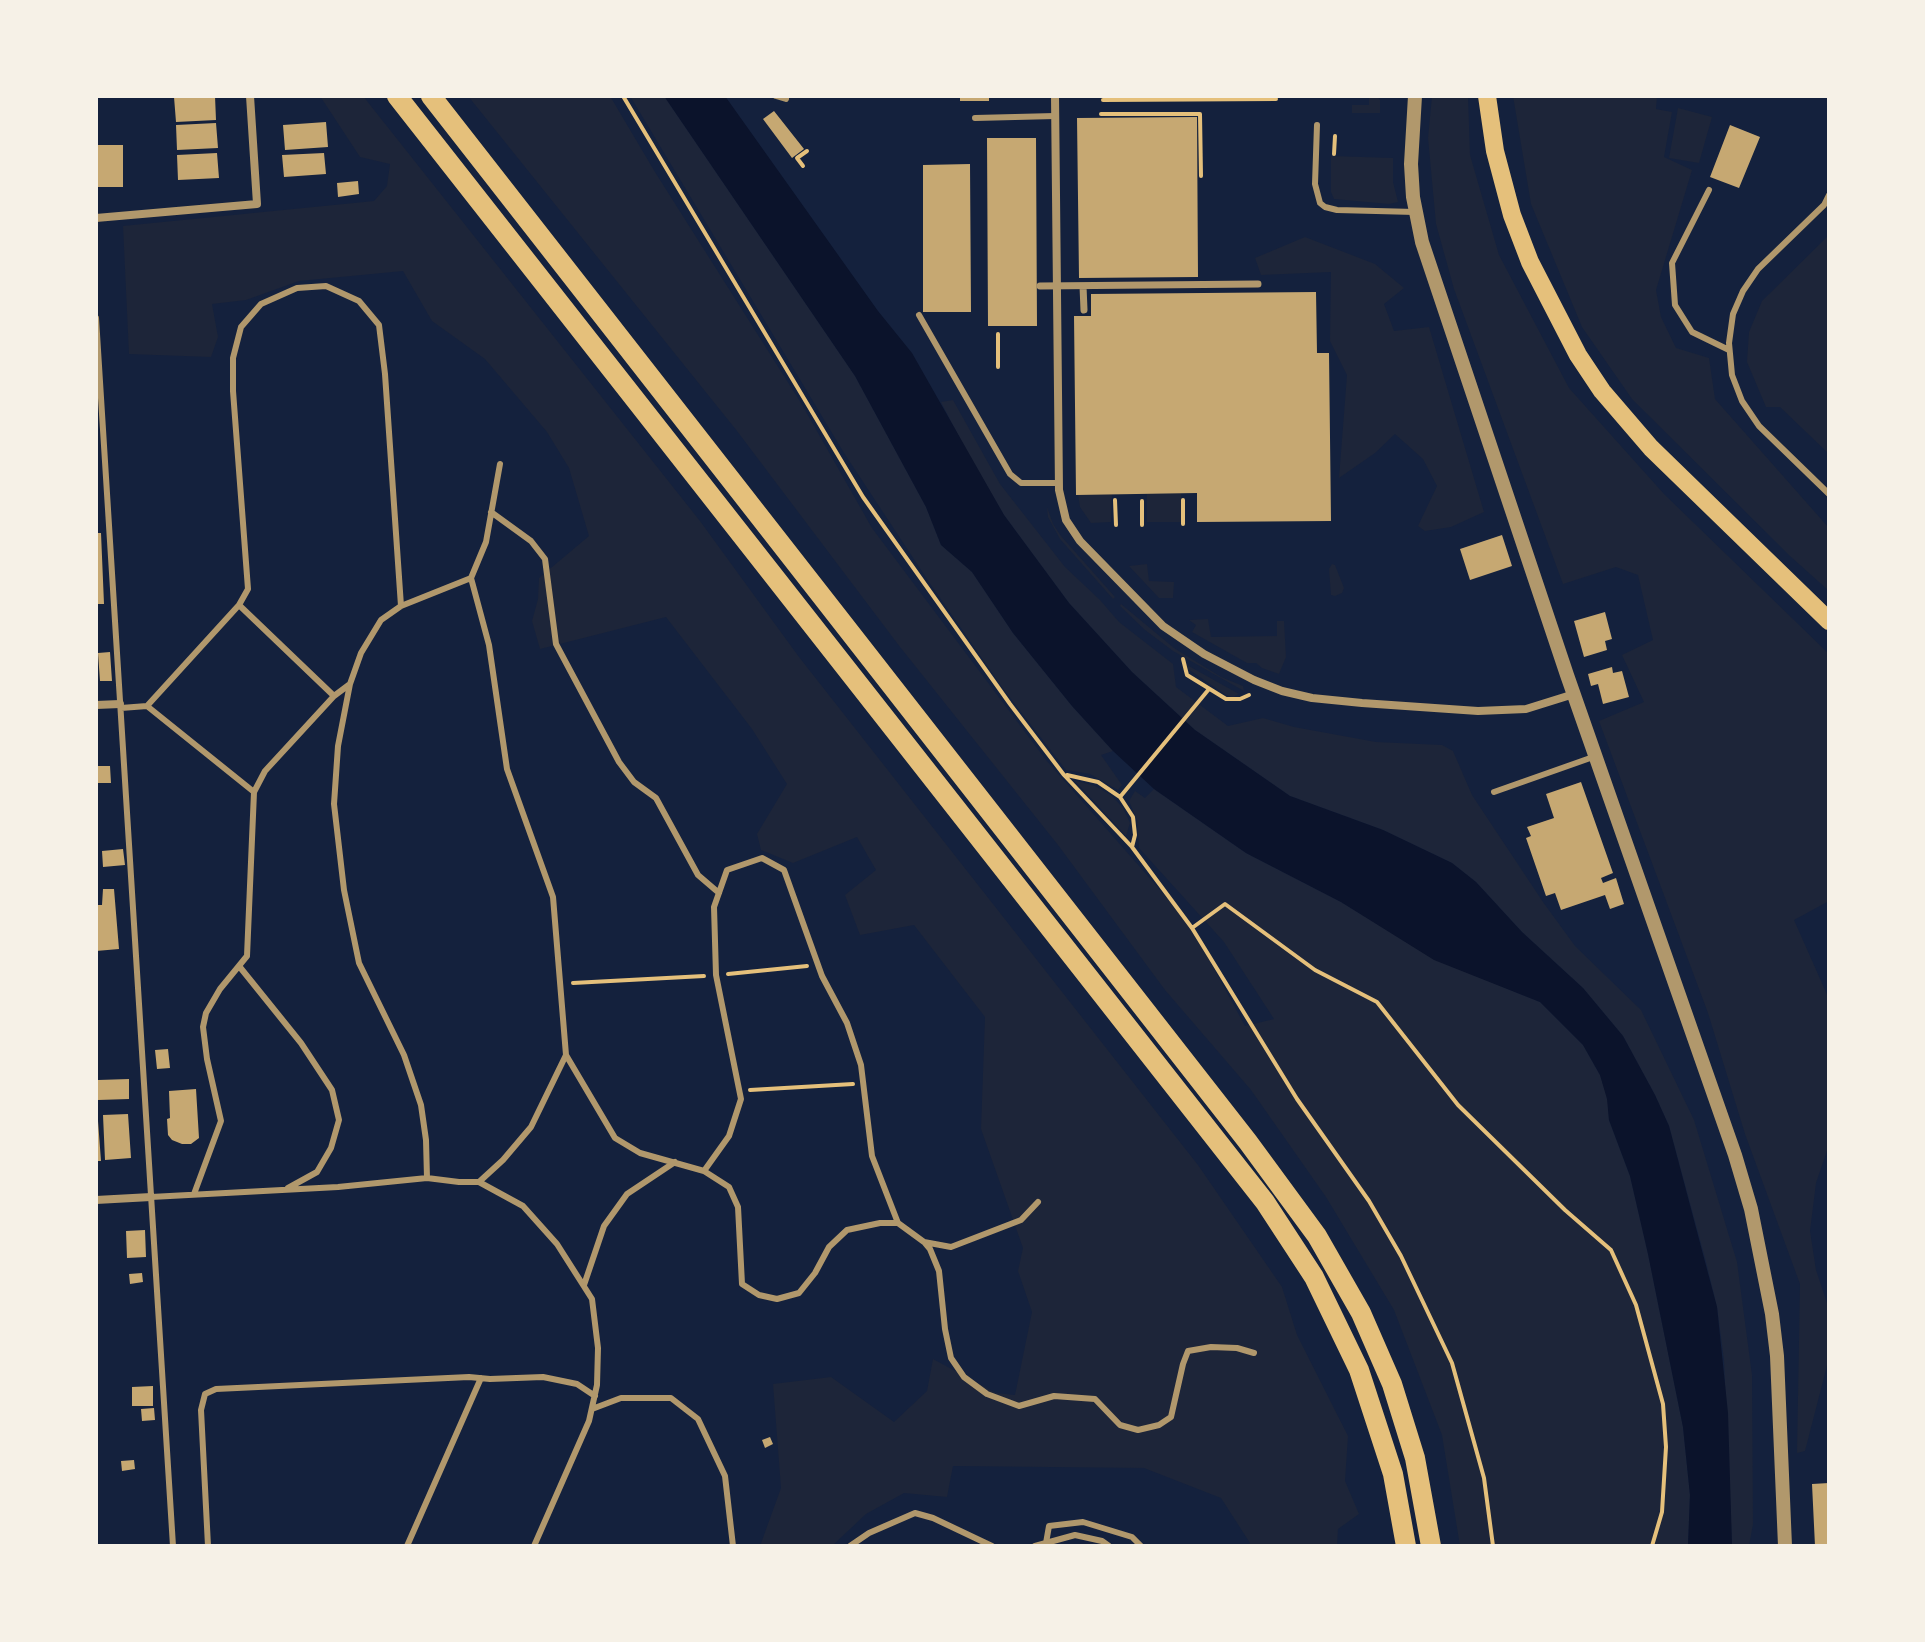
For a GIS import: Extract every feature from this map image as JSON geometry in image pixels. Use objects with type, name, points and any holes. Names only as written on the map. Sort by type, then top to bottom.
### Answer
[{"type":"highway","points":[[397,96],[1265,1202],[1314,1277],[1359,1370],[1393,1474],[1406,1546]]},
{"type":"highway","points":[[431,96],[1248,1142],[1317,1236],[1361,1313],[1392,1384],[1415,1458],[1431,1546]]},
{"type":"main road","points":[[1487,96],[1495,151],[1512,215],[1530,262],[1578,355],[1602,391],[1651,448],[1829,621]]},
{"type":"street","points":[[96,218],[257,204],[250,96]]},
{"type":"street","points":[[1055,96],[1059,483],[1062,509],[1072,530],[1147,610],[1182,640],[1254,680],[1282,691],[1312,698],[1478,711],[1526,709],[1574,694]]},
{"type":"street","points":[[1415,96],[1411,164],[1415,212],[1422,242],[1751,1209],[1777,1356],[1785,1546]]},
{"type":"street","points":[[1040,286],[1258,284]]},
{"type":"street","points":[[1083,286],[1084,310]]},
{"type":"street","points":[[96,705],[120,706]]},
{"type":"street","points":[[96,1200],[151,1197]]},
{"type":"lane","points":[[776,96],[786,99]]},
{"type":"lane","points":[[975,118],[1055,116]]},
{"type":"lane","points":[[1317,125],[1315,184],[1320,203],[1337,210],[1415,212]]},
{"type":"lane","points":[[1709,190],[1672,263],[1675,305],[1692,332],[1729,350]]},
{"type":"lane","points":[[1829,195],[1824,205],[1758,269],[1743,291],[1733,314],[1729,350],[1732,375],[1742,401],[1759,426],[1829,494]]},
{"type":"lane","points":[[147,706],[239,605],[248,589],[233,358],[241,327],[261,304],[297,288],[326,286],[359,301],[379,325],[401,606]]},
{"type":"lane","points":[[919,315],[1010,474],[1021,483],[1059,483]]},
{"type":"lane","points":[[96,318],[173,1546]]},
{"type":"lane","points":[[500,464],[486,542],[471,578],[489,645],[507,769],[553,897],[566,1055],[615,1138],[640,1153],[704,1171],[729,1187],[738,1207],[742,1284],[759,1295],[777,1299],[799,1293],[815,1273],[829,1247],[847,1230],[880,1223],[898,1223]]},
{"type":"lane","points":[[96,465],[105,465]]},
{"type":"lane","points":[[491,512],[531,541],[545,559],[556,644],[619,762],[634,782],[656,798],[698,875],[719,893]]},
{"type":"lane","points":[[427,1178],[421,1105],[404,1055],[359,963],[344,890],[334,804],[338,746],[350,684],[361,653],[381,620],[401,606],[471,578]]},
{"type":"lane","points":[[239,605],[334,696]]},
{"type":"lane","points":[[194,1194],[221,1121],[203,1027],[206,1013],[220,989],[247,956],[254,792],[265,771],[334,696],[350,684]]},
{"type":"lane","points":[[120,706],[147,706],[254,792]]},
{"type":"lane","points":[[1494,792],[1596,756]]},
{"type":"lane","points":[[704,1171],[729,1136],[741,1099],[716,975],[714,907],[727,870],[762,858],[784,870],[817,965],[847,1023],[861,1065],[872,1156],[898,1223],[930,1249],[939,1271],[951,1358],[964,1377],[987,1394],[1019,1406],[1054,1396],[1095,1399],[1120,1425],[1138,1430],[1159,1425],[1171,1417],[1188,1351],[1237,1348],[1254,1353]]},
{"type":"lane","points":[[239,966],[301,1043],[332,1090],[339,1120],[331,1148],[317,1172],[284,1190]]},
{"type":"lane","points":[[479,1182],[531,1127],[566,1055]]},
{"type":"lane","points":[[584,1285],[604,1226],[627,1194],[675,1162]]},
{"type":"lane","points":[[151,1197],[427,1178],[479,1182],[523,1206],[557,1244],[592,1299],[598,1348],[595,1396],[589,1421],[534,1546]]},
{"type":"lane","points":[[924,1242],[951,1247],[1021,1220],[1038,1202]]},
{"type":"lane","points":[[208,1546],[201,1410],[205,1394],[216,1389],[543,1377],[577,1384],[595,1396]]},
{"type":"lane","points":[[407,1546],[481,1378]]},
{"type":"lane","points":[[592,1409],[621,1398],[671,1398],[698,1419],[725,1476],[733,1546]]},
{"type":"lane","points":[[850,1546],[869,1533],[915,1513],[933,1518],[988,1545]]},
{"type":"lane","points":[[1046,1543],[1049,1526],[1083,1522],[1132,1537],[1141,1546]]},
{"type":"lane","points":[[1035,1546],[1075,1535],[1102,1541],[1109,1546]]},
{"type":"path","points":[[623,96],[863,497],[1064,775],[1132,847],[1192,928],[1297,1099],[1369,1201],[1401,1256],[1452,1363],[1484,1478],[1493,1546]]},
{"type":"path","points":[[1103,100],[1276,99]]},
{"type":"path","points":[[1101,114],[1200,114],[1201,176]]},
{"type":"path","points":[[1334,154],[1335,136]]},
{"type":"path","points":[[803,166],[797,158],[807,151]]},
{"type":"path","points":[[998,334],[998,367]]},
{"type":"path","points":[[1115,500],[1116,525]]},
{"type":"path","points":[[1183,500],[1183,524]]},
{"type":"path","points":[[1142,501],[1142,525]]},
{"type":"path","points":[[1183,659],[1187,675],[1226,699],[1249,695]]},
{"type":"path","points":[[1120,797],[1209,689]]},
{"type":"path","points":[[1064,775],[1098,782],[1120,797],[1133,817],[1135,835],[1132,847]]},
{"type":"path","points":[[1192,928],[1225,904],[1315,970],[1377,1002],[1458,1105],[1565,1210],[1611,1250],[1636,1305],[1663,1404],[1666,1447],[1662,1512],[1652,1546]]},
{"type":"path","points":[[561,984],[716,975],[817,965]]},
{"type":"path","points":[[739,1091],[863,1083]]},
{"type":"shaded area","points":[[320,96],[363,96],[700,521],[799,657],[1198,1165],[1282,1287],[1297,1335],[1348,1436],[1345,1481],[1359,1514],[1338,1529],[1337,1546],[1247,1546],[1250,1543],[1221,1498],[1144,1468],[953,1466],[947,1497],[904,1493],[866,1514],[832,1546],[760,1546],[781,1488],[773,1384],[831,1377],[894,1422],[927,1391],[933,1359],[996,1393],[1015,1395],[1032,1312],[1018,1271],[1023,1248],[981,1129],[985,1017],[914,925],[860,935],[845,895],[876,870],[857,837],[793,863],[761,850],[757,834],[787,784],[752,729],[666,617],[540,649],[532,621],[539,578],[589,536],[569,468],[547,432],[485,359],[432,321],[403,271],[299,281],[246,300],[212,304],[218,337],[211,357],[129,354],[123,226],[374,201],[387,186],[390,164],[360,157]]},
{"type":"shaded area","points":[[468,96],[610,96],[801,403],[872,528],[1046,760],[1190,924],[1245,1026],[1274,1019],[1224,942],[1139,848],[1137,820],[1129,801],[1135,791],[1145,798],[1154,789],[1246,853],[1341,902],[1434,959],[1540,1002],[1583,1045],[1600,1075],[1608,1099],[1609,1120],[1630,1176],[1648,1254],[1683,1427],[1690,1495],[1688,1546],[1460,1546],[1442,1435],[1394,1310],[1326,1197],[1251,1090],[1165,990],[1058,845],[900,647],[737,431]]},
{"type":"shaded area","points":[[630,96],[664,96],[855,376],[926,507],[941,545],[972,572],[1013,633],[1113,751],[1101,755],[1122,785],[1118,790],[1090,774],[1066,770],[1004,690],[844,453]]},
{"type":"shaded area","points":[[664,96],[725,96],[878,311],[912,353],[1004,515],[1069,603],[1132,672],[1195,730],[1290,796],[1383,830],[1452,863],[1476,882],[1522,932],[1583,988],[1623,1036],[1669,1126],[1717,1307],[1728,1413],[1732,1546],[1688,1546],[1690,1495],[1683,1427],[1648,1254],[1630,1176],[1609,1120],[1600,1075],[1583,1045],[1540,1002],[1434,960],[1341,902],[1246,853],[1154,789],[1113,751],[1013,633],[972,572],[941,545],[926,507],[855,376]]},
{"type":"shaded area","points":[[1369,96],[1377,96],[1380,100],[1380,113],[1352,113],[1352,105],[1369,105]]},
{"type":"shaded area","points":[[1432,96],[1468,96],[1470,155],[1499,255],[1569,388],[1664,494],[1829,654],[1829,901],[1794,920],[1829,999],[1829,1145],[1816,1183],[1810,1231],[1816,1270],[1829,1309],[1829,1358],[1805,1451],[1797,1453],[1800,1284],[1745,1134],[1708,1013],[1599,721],[1644,702],[1622,655],[1653,640],[1638,575],[1616,567],[1563,584],[1454,289],[1436,224],[1428,138]]},
{"type":"shaded area","points":[[1513,96],[1657,96],[1656,109],[1672,112],[1664,157],[1692,170],[1656,290],[1661,317],[1676,348],[1709,358],[1715,399],[1829,528],[1829,591],[1632,399],[1582,327],[1531,204]]},
{"type":"shaded area","points":[[1678,108],[1712,117],[1699,163],[1669,158]]},
{"type":"shaded area","points":[[1331,156],[1393,158],[1393,182],[1398,202],[1389,204],[1334,199],[1331,192]]},
{"type":"shaded area","points":[[1829,235],[1829,454],[1780,407],[1766,407],[1747,362],[1749,332],[1762,301]]},
{"type":"shaded area","points":[[1305,237],[1375,264],[1404,288],[1384,304],[1394,331],[1429,327],[1484,512],[1451,527],[1425,531],[1418,526],[1437,486],[1423,459],[1395,434],[1375,453],[1339,478],[1347,375],[1330,341],[1331,272],[1261,275],[1255,258]]},
{"type":"shaded area","points":[[953,400],[1000,484],[1065,567],[1119,622],[1173,664],[1176,687],[1228,726],[1263,718],[1376,742],[1442,745],[1453,751],[1472,795],[1543,902],[1575,946],[1641,1010],[1694,1120],[1737,1262],[1752,1375],[1753,1524],[1749,1546],[1732,1546],[1724,1360],[1717,1307],[1706,1262],[1669,1126],[1623,1036],[1583,988],[1522,932],[1476,882],[1452,863],[1383,830],[1290,796],[1195,730],[1132,672],[1069,603],[1004,515],[941,402]]},
{"type":"shaded area","points":[[1181,493],[1181,522],[1147,522],[1147,494]]},
{"type":"shaded area","points":[[1112,494],[1111,522],[1091,523],[1080,507],[1078,495]]},
{"type":"shaded area","points":[[1047,507],[1061,536],[1115,597],[1113,599],[1060,539],[1048,517]]},
{"type":"shaded area","points":[[1147,564],[1149,581],[1174,582],[1173,598],[1159,598],[1129,566]]},
{"type":"shaded area","points":[[1332,564],[1344,588],[1342,593],[1335,596],[1331,595],[1329,569]]},
{"type":"shaded area","points":[[1121,604],[1174,648],[1221,677],[1243,686],[1244,691],[1173,651],[1145,630]]},
{"type":"shaded area","points":[[1208,619],[1211,637],[1277,636],[1277,621],[1284,621],[1286,657],[1279,674],[1256,663],[1247,663],[1192,632],[1196,625],[1189,620]]},
{"type":"shaded area","points":[[1187,665],[1239,694],[1233,697],[1226,695],[1188,669]]},
{"type":"shaded area","points":[[1074,780],[1111,795],[1123,808],[1130,823],[1126,836]]},
{"type":"building","points":[[215,96],[216,120],[176,122],[174,97]]},
{"type":"building","points":[[960,96],[989,96],[989,101],[960,101]]},
{"type":"building","points":[[774,111],[804,149],[792,158],[763,119]]},
{"type":"building","points":[[1197,117],[1198,277],[1079,278],[1077,118]]},
{"type":"building","points":[[326,122],[328,147],[285,150],[283,125]]},
{"type":"building","points":[[216,123],[218,148],[177,150],[176,125]]},
{"type":"building","points":[[1730,125],[1760,137],[1739,188],[1710,177]]},
{"type":"building","points":[[987,138],[1036,138],[1037,326],[988,326]]},
{"type":"building","points":[[97,145],[123,145],[123,187],[97,187]]},
{"type":"building","points":[[217,153],[219,178],[178,180],[177,155]]},
{"type":"building","points":[[324,153],[326,174],[284,177],[282,155]]},
{"type":"building","points":[[970,164],[971,312],[923,312],[923,165]]},
{"type":"building","points":[[358,181],[359,194],[338,197],[337,183]]},
{"type":"building","points":[[1316,292],[1317,353],[1329,353],[1331,521],[1197,522],[1197,493],[1076,495],[1074,316],[1091,316],[1091,294]]},
{"type":"building","points":[[96,533],[101,533],[104,604],[96,604]]},
{"type":"building","points":[[1502,535],[1512,566],[1470,580],[1460,549]]},
{"type":"building","points":[[1605,612],[1612,639],[1605,641],[1607,650],[1584,657],[1574,621]]},
{"type":"building","points":[[110,652],[112,681],[100,681],[98,653]]},
{"type":"building","points":[[1612,667],[1613,673],[1622,671],[1629,697],[1603,704],[1598,684],[1591,686],[1588,674]]},
{"type":"building","points":[[96,766],[110,766],[111,783],[96,783]]},
{"type":"building","points":[[1581,782],[1613,873],[1601,878],[1603,883],[1616,878],[1624,904],[1610,909],[1605,895],[1561,910],[1555,893],[1546,896],[1526,838],[1531,836],[1527,827],[1554,818],[1546,794]]},
{"type":"building","points":[[123,849],[125,865],[103,867],[102,851]]},
{"type":"building","points":[[103,889],[114,889],[119,949],[96,951],[96,905],[102,905]]},
{"type":"building","points":[[168,1049],[170,1068],[157,1069],[155,1050]]},
{"type":"building","points":[[129,1079],[129,1099],[98,1100],[98,1080]]},
{"type":"building","points":[[196,1089],[199,1138],[191,1144],[182,1144],[168,1135],[169,1091]]},
{"type":"building","points":[[128,1114],[131,1158],[105,1160],[103,1115]]},
{"type":"building","points":[[98,1121],[101,1161],[96,1161]]},
{"type":"building","points":[[145,1230],[146,1257],[127,1258],[126,1231]]},
{"type":"building","points":[[142,1273],[143,1282],[130,1284],[129,1274]]},
{"type":"building","points":[[153,1386],[153,1406],[132,1406],[132,1387]]},
{"type":"building","points":[[154,1408],[155,1420],[142,1421],[141,1409]]},
{"type":"building","points":[[770,1437],[773,1444],[765,1448],[762,1440]]},
{"type":"building","points":[[134,1460],[135,1469],[122,1471],[121,1461]]},
{"type":"building","points":[[1829,1483],[1829,1546],[1815,1546],[1812,1484]]}]
